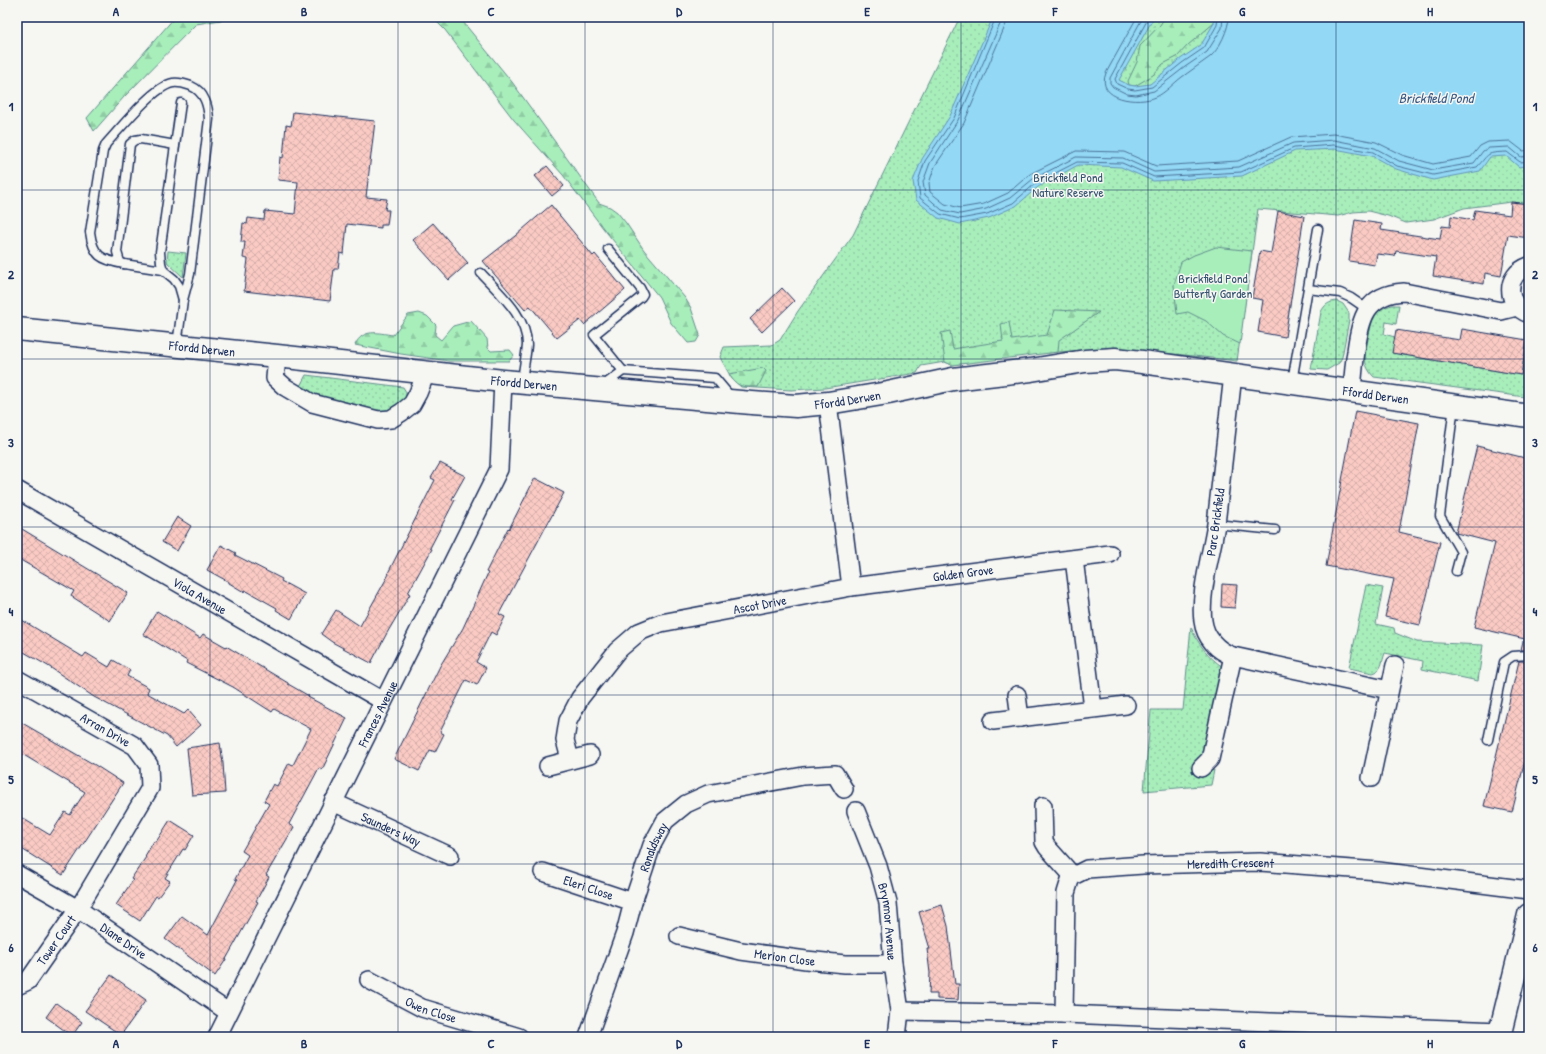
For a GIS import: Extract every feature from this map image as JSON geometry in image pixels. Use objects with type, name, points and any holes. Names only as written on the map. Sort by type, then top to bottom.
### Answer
[{"type":"street","points":[[1523,311],[1512,300],[1510,292],[1511,284],[1514,276],[1520,270],[1529,266]]},
{"type":"street","points":[[1352,391],[1359,326],[1367,310],[1376,299],[1392,293],[1404,292],[1501,311],[1523,311]]},
{"type":"street","name":"Ffordd Derwen","points":[[17,329],[512,382],[796,406],[828,403],[888,393],[953,379],[1031,370],[1085,361],[1115,359],[1529,416]]},
{"type":"street","points":[[277,356],[275,378],[284,387],[312,403],[378,420],[391,419],[412,404],[426,373]]},
{"type":"street","name":"Parc Brickfield","points":[[1228,374],[1216,524],[1203,599],[1203,621],[1208,635],[1217,648],[1224,654],[1390,690]]},
{"type":"street","name":"Frances Avenue","points":[[217,1037],[228,1012],[499,468],[512,382]]},
{"type":"street","points":[[828,403],[851,587]]},
{"type":"street","name":"Viola Avenue","points":[[17,490],[383,701]]},
{"type":"street","name":"Golden Grove","points":[[851,587],[1110,554]]},
{"type":"street","points":[[1074,559],[1093,708]]},
{"type":"street","name":"Ascot Drive","points":[[570,759],[565,740],[568,721],[580,698],[617,651],[639,632],[661,623],[851,587]]},
{"type":"street","points":[[1201,768],[1210,759],[1233,656]]},
{"type":"street","points":[[1371,778],[1395,665]]},
{"type":"street","name":"Arran Drive","points":[[17,679],[135,746],[149,765],[150,788],[78,909]]},
{"type":"street","points":[[1017,694],[1020,718]]},
{"type":"street","points":[[994,721],[1126,705]]},
{"type":"street","points":[[548,766],[590,755]]},
{"type":"street","name":"Ronaldsway","points":[[588,1037],[625,933],[633,902],[652,845],[666,821],[686,804],[708,794],[803,776],[835,774],[844,789]]},
{"type":"street","name":"Saunders Way","points":[[333,802],[450,856]]},
{"type":"street","points":[[1043,806],[1044,842],[1073,876],[1070,880],[1066,893],[1064,1014]]},
{"type":"street","name":"Brynmor Avenue","points":[[856,811],[878,866],[888,903],[893,964],[900,1011],[897,1037]]},
{"type":"street","name":"Meredith Crescent","points":[[1073,876],[1086,869],[1143,865],[1260,862],[1378,871],[1529,890]]},
{"type":"street","name":"Eleri Close","points":[[544,872],[633,902]]},
{"type":"street","name":"Diane Drive","points":[[17,874],[78,909],[228,1012]]},
{"type":"street","name":"Tower Court","points":[[17,986],[28,980],[78,909]]},
{"type":"street","points":[[900,1011],[1064,1014],[1499,1034],[1529,915]]},
{"type":"street","name":"Merion Close","points":[[679,936],[741,951],[806,960],[845,964],[893,964]]},
{"type":"street","name":"Owen Close","points":[[369,980],[422,1008],[519,1037]]},
{"type":"lane","points":[[177,346],[182,300],[190,274],[209,119],[206,102],[194,87],[183,82],[173,83],[157,91],[106,144],[103,151],[90,232],[91,243],[96,253],[102,259],[163,270],[174,279],[179,286],[182,300]]},
{"type":"lane","points":[[163,270],[160,252],[181,103]]},
{"type":"lane","points":[[124,264],[120,262],[117,252],[130,144],[135,140],[140,139],[175,145]]},
{"type":"lane","points":[[1292,383],[1318,229]]},
{"type":"lane","points":[[608,249],[640,288],[642,294],[641,297],[594,336],[623,371]]},
{"type":"lane","points":[[481,273],[516,312],[524,328],[527,344],[512,382]]},
{"type":"lane","points":[[1308,289],[1340,294],[1351,298],[1367,310]]},
{"type":"lane","points":[[599,390],[623,371],[715,378],[735,402]]},
{"type":"lane","points":[[1454,405],[1440,516],[1461,552],[1456,571]]},
{"type":"lane","points":[[1216,524],[1275,530]]},
{"type":"lane","points":[[1488,740],[1504,662],[1512,656],[1529,655]]},
{"type":"green space","points":[[175,17],[240,17],[196,24],[124,97],[94,131],[87,118]]},
{"type":"green space","points":[[432,17],[459,17],[512,82],[599,203],[610,207],[617,212],[644,250],[685,298],[691,308],[700,335],[696,342],[688,343],[671,323],[659,297],[603,228],[563,175],[514,120],[445,30]]},
{"type":"green space","name":"Brickfield Pond Nature Reserve","points":[[960,17],[1529,17],[1529,204],[1511,202],[1464,208],[1434,219],[1406,223],[1388,216],[1368,211],[1353,212],[1338,216],[1258,209],[1237,361],[1148,352],[1103,350],[1058,352],[991,359],[952,365],[945,362],[921,366],[917,373],[825,388],[791,390],[741,387],[732,379],[720,357],[724,347],[772,345],[780,340],[798,311],[853,235]]},
{"type":"green space","points":[[1165,17],[1214,17],[1214,23],[1188,45],[1177,57],[1163,64],[1153,75],[1135,86],[1129,85],[1128,81],[1137,62],[1140,46],[1160,25]]},
{"type":"green space","name":"Brickfield Pond Butterfly Garden","points":[[1216,247],[1252,251],[1240,344],[1223,336],[1206,321],[1188,312],[1177,314],[1174,285],[1181,262],[1194,255]]},
{"type":"green space","points":[[168,251],[186,253],[183,277],[168,263]]},
{"type":"green space","points":[[1337,301],[1343,304],[1349,313],[1342,357],[1339,363],[1327,370],[1311,369],[1321,312],[1328,304]]},
{"type":"green space","points":[[1392,305],[1399,305],[1396,324],[1386,322],[1384,334],[1395,337],[1393,353],[1521,375],[1524,357],[1529,357],[1529,389],[1525,397],[1374,377],[1370,373],[1365,360],[1371,328],[1375,314],[1383,308]]},
{"type":"green space","points":[[1055,310],[1099,312],[1059,340],[1058,352],[952,365],[945,362],[941,333],[950,331],[953,349],[1003,341],[1001,324],[1009,322],[1012,340],[1047,335]]},
{"type":"green space","points":[[419,313],[427,316],[436,325],[435,335],[441,340],[453,326],[471,321],[487,339],[488,348],[491,351],[510,350],[514,355],[509,361],[449,361],[355,345],[362,336],[367,334],[376,333],[393,335],[408,315]]},
{"type":"green space","points":[[763,368],[766,371],[758,387],[741,386],[732,379],[729,374]]},
{"type":"green space","points":[[306,375],[403,387],[406,392],[406,397],[399,405],[388,411],[376,414],[345,406],[299,388]]},
{"type":"green space","points":[[1366,585],[1383,588],[1376,624],[1394,628],[1395,633],[1417,642],[1483,645],[1478,681],[1422,669],[1423,661],[1385,653],[1381,665],[1376,672],[1373,673],[1349,668]]},
{"type":"green space","points":[[1191,627],[1204,650],[1223,667],[1201,774],[1214,770],[1211,785],[1144,791],[1151,710],[1183,710]]},
{"type":"water","name":"Brickfield Pond","points":[[993,17],[1154,17],[1119,80],[1135,86],[1150,84],[1179,60],[1201,45],[1214,23],[1214,17],[1529,17],[1529,165],[1519,167],[1506,156],[1490,157],[1480,171],[1433,180],[1396,169],[1372,156],[1335,149],[1295,151],[1242,176],[1153,181],[1121,167],[1078,165],[1038,187],[1016,206],[989,218],[960,224],[938,218],[916,200],[913,181],[922,159],[950,116]]},
{"type":"building","points":[[293,112],[375,121],[366,197],[387,199],[385,210],[389,210],[387,225],[381,225],[381,228],[347,224],[344,254],[340,253],[338,269],[334,269],[330,301],[244,291],[248,259],[243,258],[245,242],[241,242],[243,223],[247,224],[248,218],[264,220],[265,211],[295,214],[298,182],[278,180],[280,157],[283,158],[286,125],[291,126]]},
{"type":"building","points":[[547,166],[564,186],[552,196],[535,176]]},
{"type":"building","points":[[1511,202],[1529,204],[1529,238],[1508,235],[1501,276],[1485,273],[1484,284],[1433,276],[1436,257],[1396,251],[1395,256],[1377,254],[1375,265],[1349,261],[1355,220],[1382,224],[1381,230],[1440,239],[1442,226],[1450,227],[1451,216],[1473,220],[1475,210],[1510,215]]},
{"type":"building","points":[[551,205],[593,256],[595,254],[625,290],[584,325],[580,320],[557,338],[530,306],[525,310],[483,261]]},
{"type":"building","points":[[1278,211],[1304,216],[1285,337],[1258,332],[1263,300],[1252,298],[1260,251],[1271,253]]},
{"type":"building","points":[[433,223],[468,263],[449,280],[413,240]]},
{"type":"building","points":[[782,288],[794,301],[762,332],[750,319]]},
{"type":"building","points":[[1462,329],[1527,340],[1521,375],[1392,353],[1396,330],[1460,340]]},
{"type":"building","points":[[1355,411],[1419,423],[1399,532],[1440,542],[1420,625],[1385,617],[1394,579],[1326,566]]},
{"type":"building","points":[[1477,446],[1529,459],[1529,640],[1474,627],[1495,543],[1456,533]]},
{"type":"building","points":[[440,463],[465,476],[452,499],[455,500],[430,548],[432,549],[408,593],[410,594],[371,663],[332,642],[321,634],[336,610],[360,626],[389,574],[388,573],[435,480],[431,478]]},
{"type":"building","points":[[535,478],[564,493],[499,614],[505,617],[496,635],[491,632],[476,662],[486,668],[477,685],[466,680],[440,732],[444,734],[435,752],[430,750],[419,771],[394,759],[440,666],[463,628],[488,573],[486,572]]},
{"type":"building","points":[[177,517],[191,526],[177,551],[162,542]]},
{"type":"building","points":[[17,526],[128,593],[110,621],[71,596],[74,591],[17,558]]},
{"type":"building","points":[[221,545],[236,553],[235,555],[282,579],[281,581],[305,594],[291,619],[276,610],[277,608],[245,590],[244,592],[207,570]]},
{"type":"building","points":[[1222,584],[1237,585],[1235,608],[1221,607]]},
{"type":"building","points":[[157,611],[200,638],[203,634],[226,646],[309,696],[308,697],[347,718],[322,770],[319,768],[289,824],[294,827],[266,875],[269,877],[256,901],[258,902],[215,976],[165,939],[182,916],[208,935],[237,880],[235,879],[248,855],[242,851],[269,804],[264,801],[273,784],[277,786],[289,763],[293,765],[311,729],[274,709],[272,712],[233,687],[186,663],[187,661],[143,634]]},
{"type":"building","points":[[17,617],[83,657],[86,653],[109,667],[113,660],[130,670],[127,676],[149,688],[147,693],[184,714],[188,710],[201,725],[176,747],[167,736],[94,697],[48,666],[17,648]]},
{"type":"building","points":[[1523,641],[1529,642],[1529,650],[1521,650]]},
{"type":"building","points":[[1519,661],[1529,661],[1529,745],[1512,812],[1484,806]]},
{"type":"building","points":[[17,720],[123,783],[63,875],[17,846],[17,815],[50,835],[65,812],[70,815],[85,792],[17,751]]},
{"type":"building","points":[[220,743],[225,793],[192,795],[187,748]]},
{"type":"building","points":[[170,820],[194,835],[185,850],[183,849],[165,878],[170,881],[158,897],[156,896],[140,921],[116,905],[133,880],[131,879],[146,857],[145,856],[154,841],[156,842]]},
{"type":"building","points":[[942,905],[948,926],[955,984],[959,984],[958,1000],[937,999],[937,994],[929,994],[930,973],[927,949],[930,949],[919,912]]},
{"type":"building","points":[[111,975],[146,1000],[121,1035],[85,1011]]},
{"type":"building","points":[[56,1003],[82,1022],[72,1036],[46,1017]]}]
